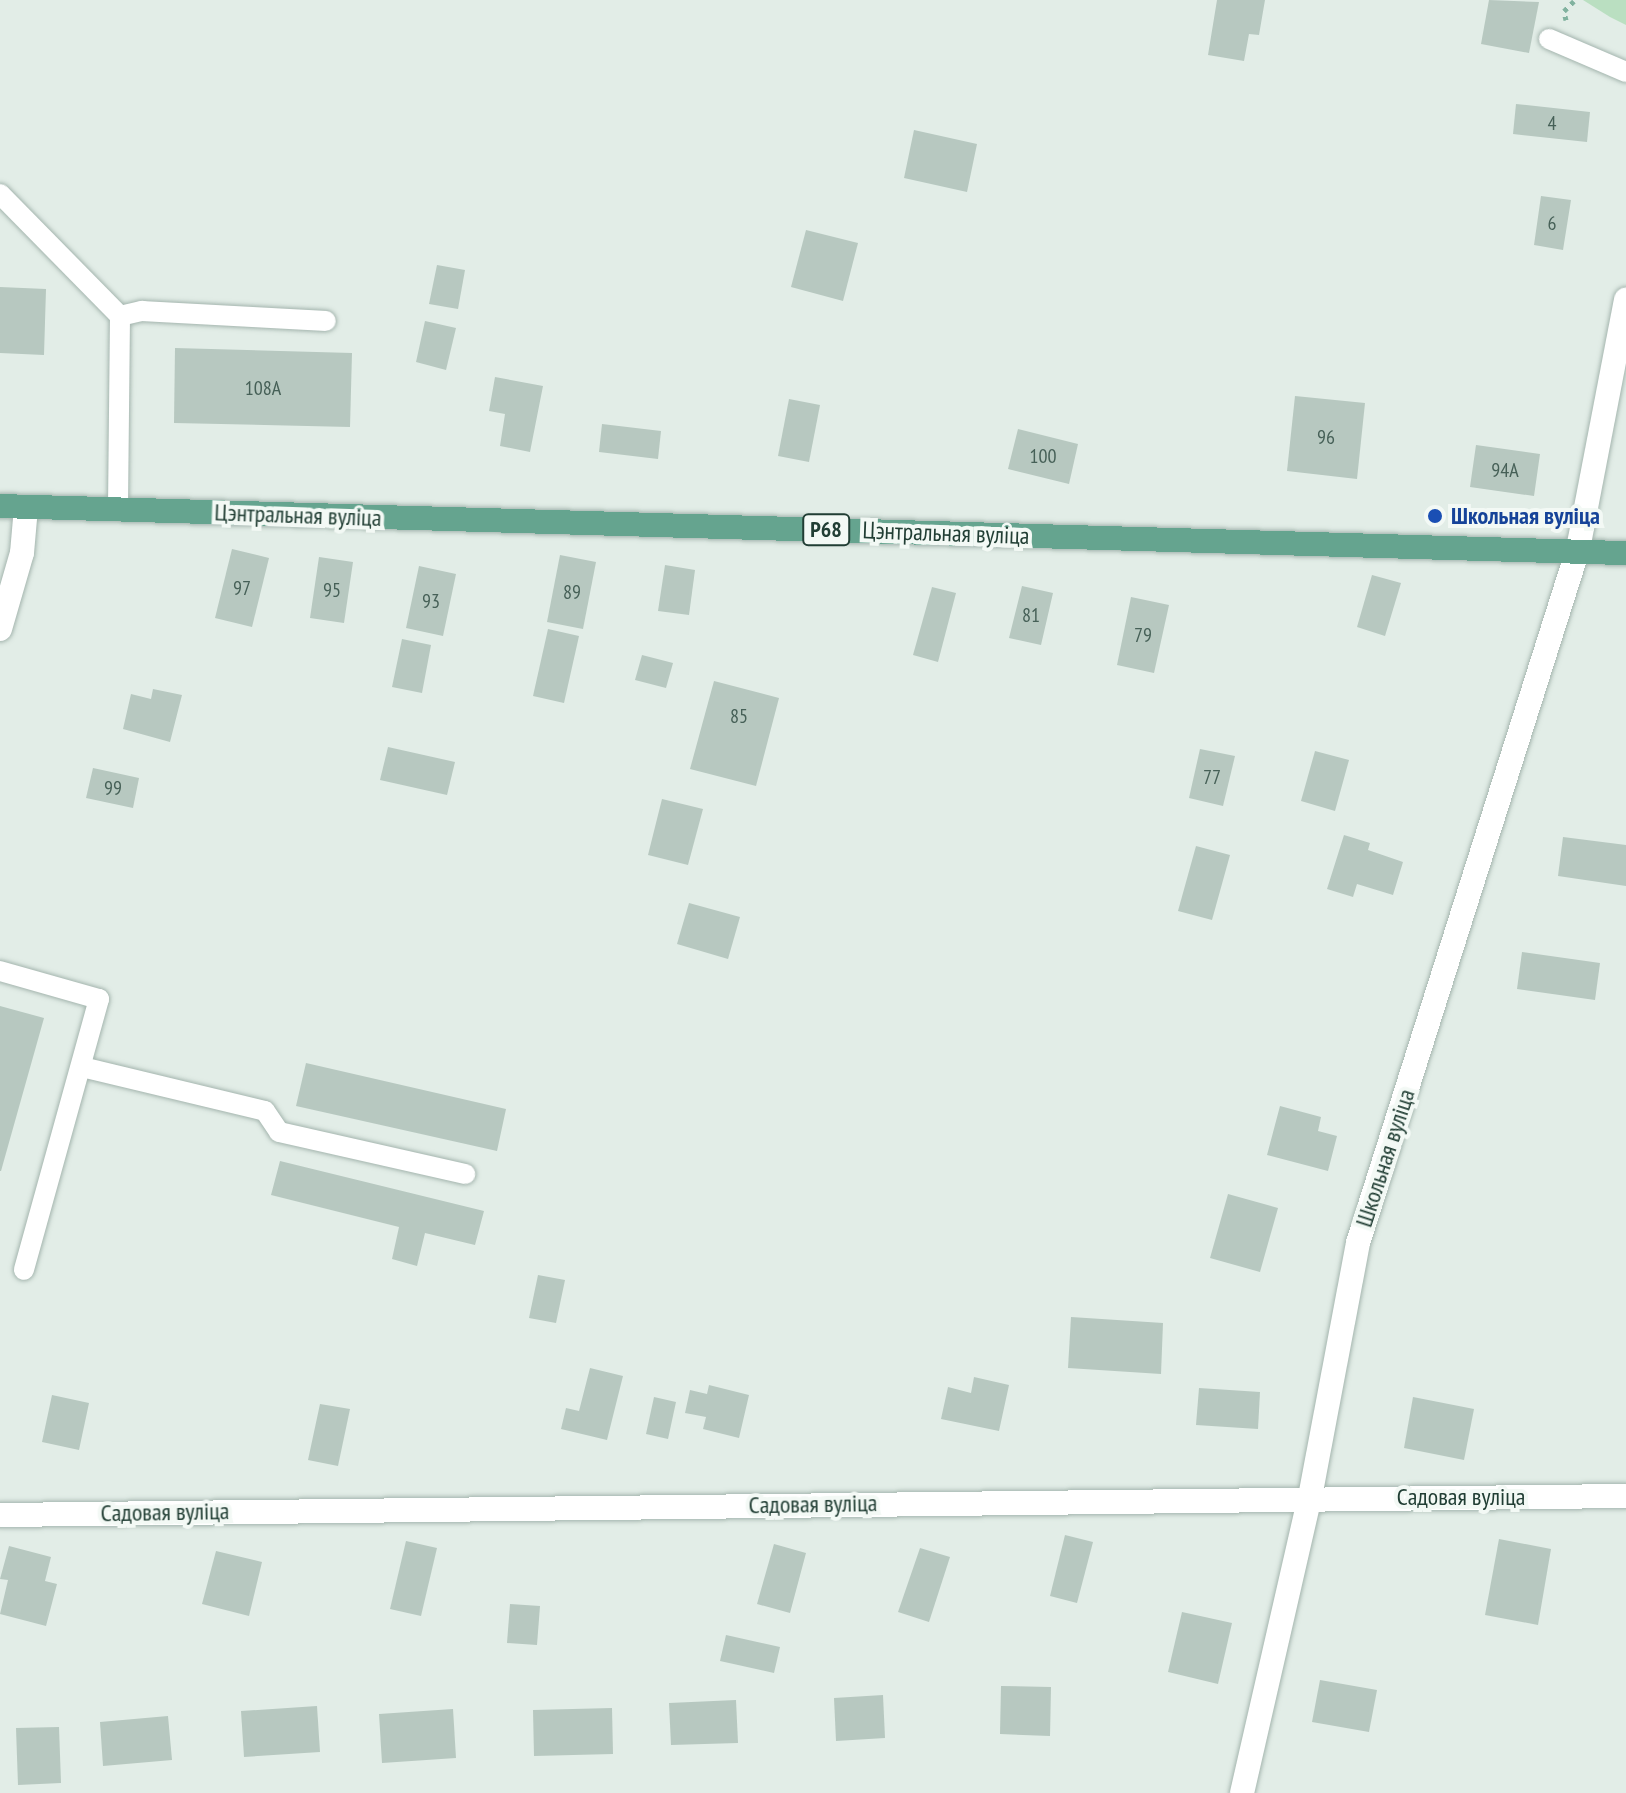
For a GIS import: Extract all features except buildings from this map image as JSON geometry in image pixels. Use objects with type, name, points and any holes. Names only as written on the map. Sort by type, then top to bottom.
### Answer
[{"type":"main road","name":"Р68","points":[[0,506],[26,507]]},
{"type":"main road","name":"Цэнтральная вуліца","points":[[26,507],[1578,549],[1626,553]]},
{"type":"street","name":"Школьная вуліца","points":[[1242,1793],[1310,1497],[1358,1243],[1578,549],[1626,300]]},
{"type":"street","points":[[0,629],[22,553],[26,507]]},
{"type":"street","name":"Садовая вуліца","points":[[0,1515],[1310,1497],[1626,1496]]},
{"type":"lane","points":[[1549,39],[1626,72]]},
{"type":"lane","points":[[0,194],[120,316],[118,511]]},
{"type":"lane","points":[[120,316],[142,311],[326,321]]},
{"type":"lane","points":[[0,971],[99,999],[24,1270]]},
{"type":"lane","points":[[82,1067],[265,1111],[279,1132],[465,1174]]},
{"type":"green space","points":[[1583,0],[1626,0],[1626,25],[1610,17]]},
{"type":"place","name":"Школьная вуліца","points":[[1435,516]]}]
